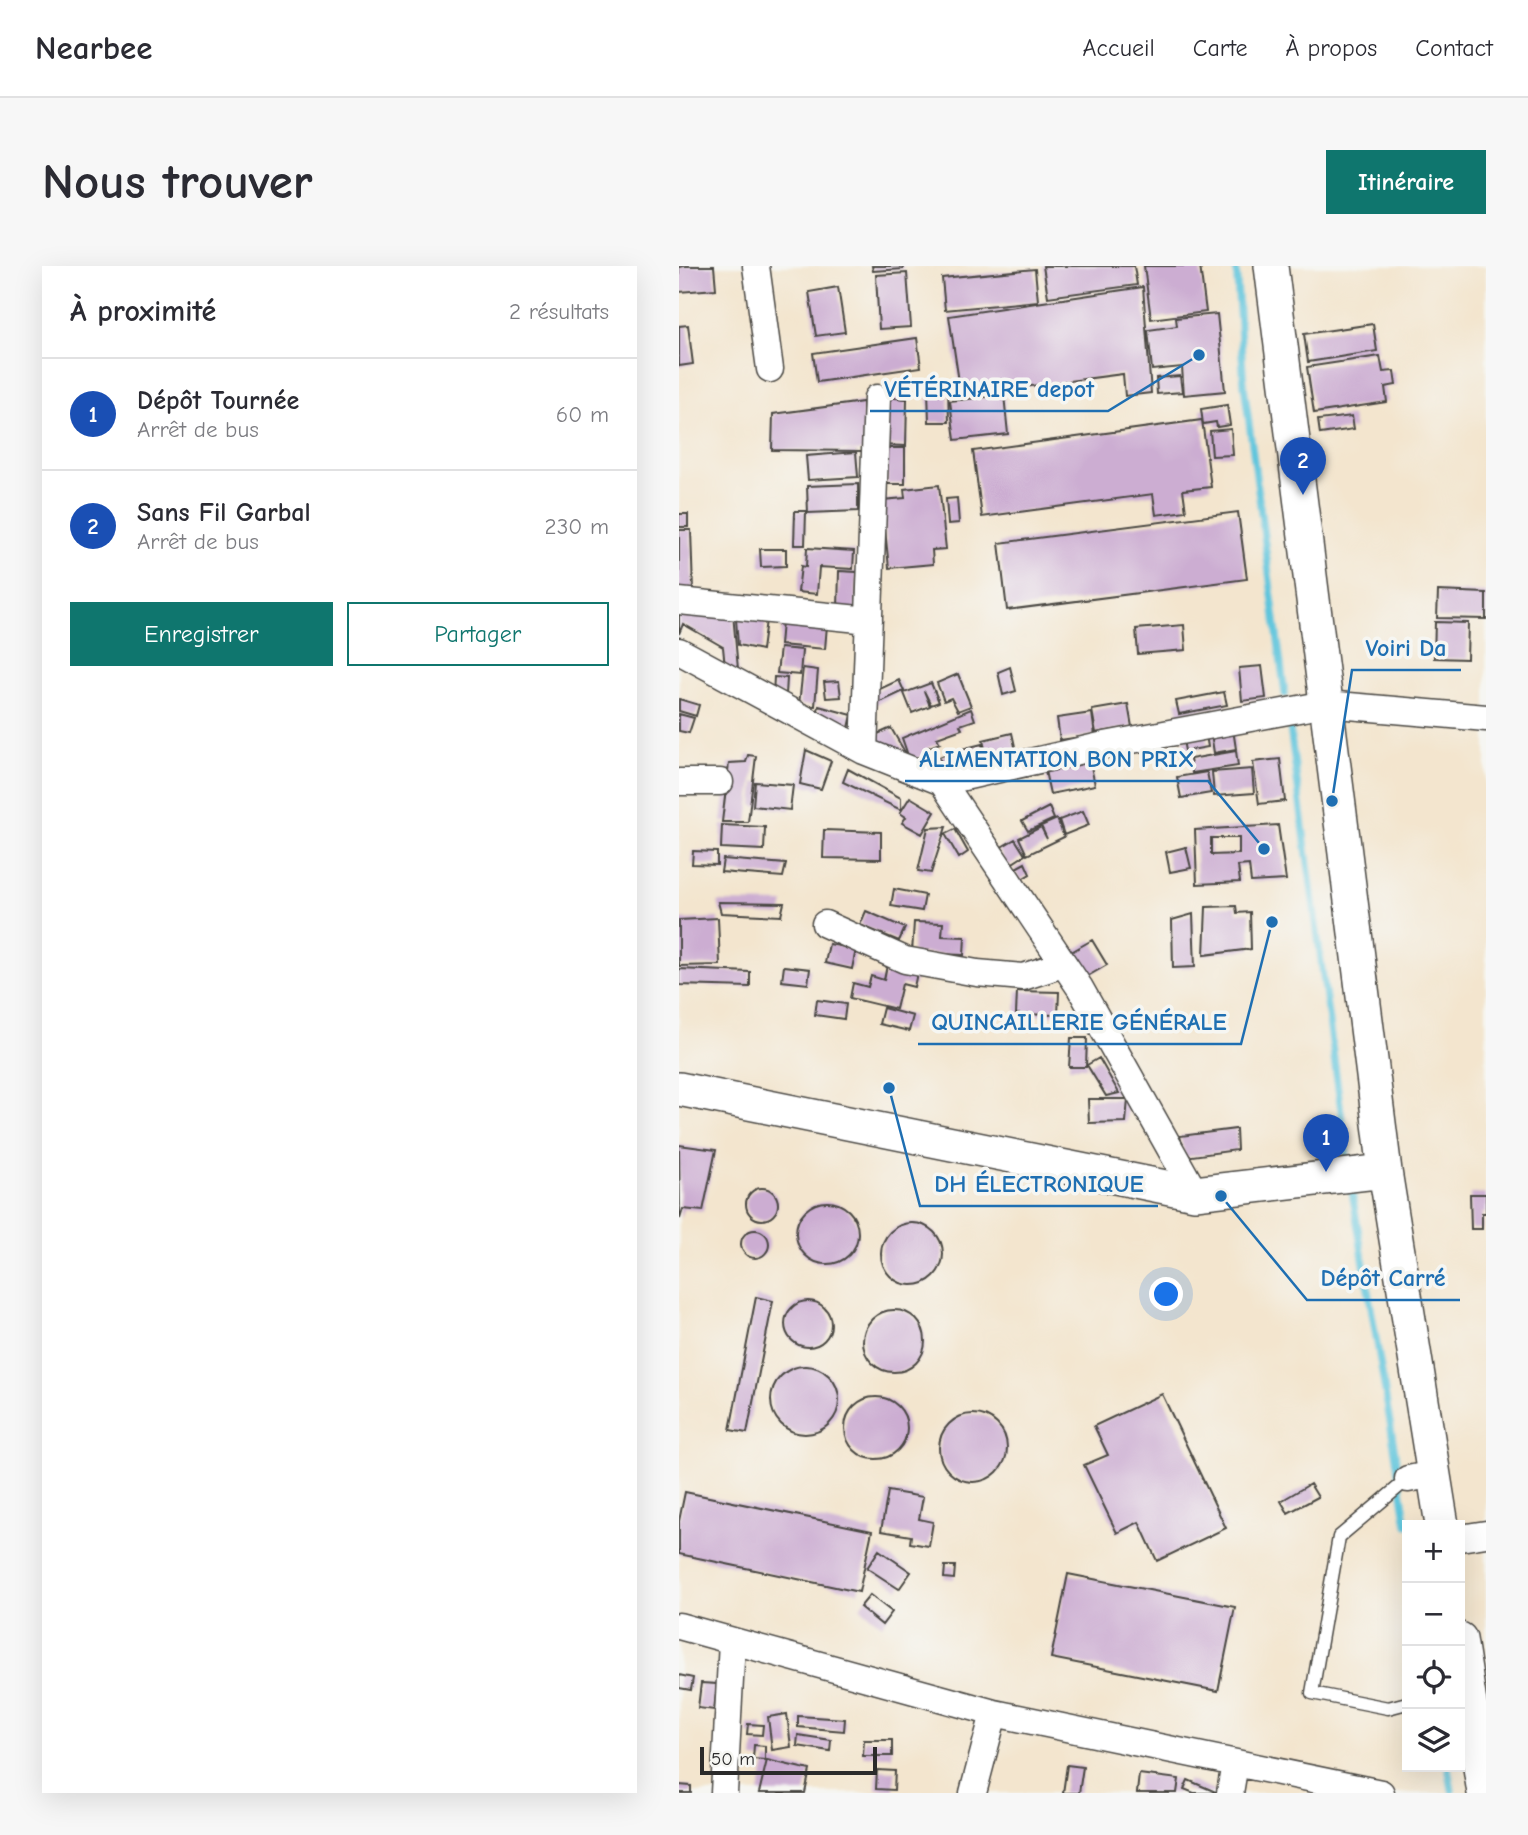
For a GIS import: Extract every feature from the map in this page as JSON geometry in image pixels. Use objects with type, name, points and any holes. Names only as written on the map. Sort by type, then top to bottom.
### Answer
[{"type":"street","points":[[755,266],[770,369]]},
{"type":"street","points":[[1271,266],[1385,1171],[1410,1482],[1438,1520]]},
{"type":"street","points":[[864,751],[877,398]]},
{"type":"street","points":[[679,601],[869,620]]},
{"type":"street","points":[[679,651],[864,751],[942,782],[1105,745],[1326,704],[1486,718]]},
{"type":"street","points":[[679,782],[720,782]]},
{"type":"street","points":[[942,782],[1080,988],[1195,1193]]},
{"type":"street","points":[[825,924],[905,960],[977,973],[1023,977],[1062,964]]},
{"type":"street","points":[[679,1089],[1195,1193],[1385,1171]]},
{"type":"street","points":[[1465,1537],[1486,1534]]},
{"type":"street","points":[[679,1626],[994,1713],[1381,1793]]},
{"type":"street","points":[[724,1793],[732,1641]]},
{"type":"street","points":[[1465,1693],[1482,1753],[1484,1793]]},
{"type":"street","points":[[973,1793],[994,1713]]},
{"type":"street","points":[[1230,1793],[1235,1763]]},
{"type":"lane","points":[[1402,1704],[1388,1708],[1312,1693],[1339,1537],[1410,1482]]},
{"type":"building","points":[[714,266],[716,289],[679,292],[679,267]]},
{"type":"building","points":[[872,266],[903,266],[903,269],[873,271]]},
{"type":"building","points":[[1043,266],[1134,266],[1137,285],[1048,297]]},
{"type":"building","points":[[1144,266],[1200,266],[1206,312],[1151,319]]},
{"type":"building","points":[[1035,269],[1038,301],[945,310],[942,278]]},
{"type":"building","points":[[907,273],[911,327],[879,329],[876,275]]},
{"type":"building","points":[[838,287],[845,332],[816,336],[809,292]]},
{"type":"building","points":[[1143,287],[1151,393],[1125,396],[1123,374],[961,395],[949,316]]},
{"type":"building","points":[[1217,314],[1225,391],[1184,395],[1182,367],[1152,370],[1148,330],[1177,326],[1176,318]]},
{"type":"building","points":[[1373,324],[1377,351],[1308,362],[1304,334]]},
{"type":"building","points":[[688,325],[693,364],[679,366],[679,326]]},
{"type":"building","points":[[917,338],[921,367],[817,382],[813,353]]},
{"type":"building","points":[[1380,356],[1383,372],[1394,371],[1396,385],[1385,387],[1387,402],[1314,413],[1307,367]]},
{"type":"building","points":[[1180,376],[1182,392],[1157,394],[1156,378]]},
{"type":"building","points":[[948,388],[949,422],[929,422],[928,389]]},
{"type":"building","points":[[1004,395],[1008,434],[955,440],[950,401]]},
{"type":"building","points":[[882,397],[907,399],[906,446],[880,445]]},
{"type":"building","points":[[863,402],[863,451],[772,450],[773,414]]},
{"type":"building","points":[[1227,405],[1230,425],[1217,427],[1216,422],[1203,424],[1201,409]]},
{"type":"building","points":[[1352,416],[1354,429],[1320,434],[1318,420]]},
{"type":"building","points":[[1202,420],[1211,487],[1183,490],[1186,511],[1156,515],[1153,494],[982,517],[973,451]]},
{"type":"building","points":[[1231,429],[1233,455],[1212,456],[1210,431]]},
{"type":"building","points":[[887,448],[905,448],[905,484],[887,484]]},
{"type":"building","points":[[856,452],[858,477],[808,480],[806,456]]},
{"type":"building","points":[[858,484],[858,511],[808,513],[807,486]]},
{"type":"building","points":[[939,485],[946,549],[932,550],[933,564],[889,568],[882,500],[905,498],[904,489]]},
{"type":"building","points":[[957,498],[959,523],[948,524],[946,499]]},
{"type":"building","points":[[795,511],[806,511],[805,545],[794,545]]},
{"type":"building","points":[[1238,512],[1247,579],[1007,610],[999,543]]},
{"type":"building","points":[[679,514],[688,514],[688,527],[679,527]]},
{"type":"building","points":[[679,530],[691,530],[693,591],[679,591]]},
{"type":"building","points":[[807,548],[854,551],[853,569],[819,567],[817,594],[798,592],[801,566],[806,567]]},
{"type":"building","points":[[760,549],[786,549],[786,566],[761,567]]},
{"type":"building","points":[[839,571],[857,572],[856,610],[838,609]]},
{"type":"building","points":[[1438,591],[1486,593],[1486,619],[1437,618]]},
{"type":"building","points":[[679,611],[733,614],[739,680],[726,677],[723,647],[683,624],[679,634]]},
{"type":"building","points":[[736,619],[766,620],[762,650],[738,645]]},
{"type":"building","points":[[782,622],[827,625],[825,649],[780,645]]},
{"type":"building","points":[[1435,622],[1468,623],[1467,659],[1434,658]]},
{"type":"building","points":[[1184,625],[1186,650],[1138,654],[1136,629]]},
{"type":"building","points":[[780,648],[802,650],[800,675],[777,673]]},
{"type":"building","points":[[1262,666],[1266,698],[1242,701],[1239,668]]},
{"type":"building","points":[[1010,667],[1016,691],[1003,695],[998,672]]},
{"type":"building","points":[[803,668],[818,670],[815,706],[799,705]]},
{"type":"building","points":[[958,674],[971,706],[958,711],[951,698],[944,701],[937,683]]},
{"type":"building","points":[[774,677],[787,678],[786,695],[773,694]]},
{"type":"building","points":[[899,680],[904,691],[872,706],[867,695]]},
{"type":"building","points":[[839,681],[841,697],[826,698],[824,682]]},
{"type":"building","points":[[931,683],[939,702],[931,705],[924,691],[930,706],[912,713],[904,693]]},
{"type":"building","points":[[1224,692],[1227,705],[1179,714],[1176,701]]},
{"type":"building","points":[[679,699],[699,705],[696,716],[679,711]]},
{"type":"building","points":[[1128,704],[1132,727],[1096,733],[1092,710]]},
{"type":"building","points":[[819,706],[852,715],[848,732],[815,722]]},
{"type":"building","points":[[971,709],[975,720],[960,725],[962,729],[937,738],[940,743],[927,748],[930,753],[910,761],[902,738]]},
{"type":"building","points":[[1092,713],[1095,735],[1060,740],[1057,718]]},
{"type":"building","points":[[679,714],[694,718],[689,733],[679,731]]},
{"type":"building","points":[[891,728],[910,761],[880,750],[871,737]]},
{"type":"building","points":[[1233,729],[1236,749],[1214,753],[1211,733]]},
{"type":"building","points":[[1012,733],[1016,751],[987,758],[983,740]]},
{"type":"building","points":[[1206,735],[1208,747],[1185,751],[1183,740]]},
{"type":"building","points":[[982,744],[985,758],[961,764],[958,750]]},
{"type":"building","points":[[806,750],[831,761],[821,789],[800,784]]},
{"type":"building","points":[[955,751],[960,764],[944,769],[939,757]]},
{"type":"building","points":[[1236,751],[1238,766],[1192,773],[1190,759]]},
{"type":"building","points":[[748,755],[756,756],[748,822],[722,822],[729,763],[746,762]]},
{"type":"building","points":[[1280,759],[1285,801],[1259,804],[1253,762]]},
{"type":"building","points":[[1090,762],[1095,785],[1050,794],[1045,771]]},
{"type":"building","points":[[848,769],[901,798],[901,810],[843,782]]},
{"type":"building","points":[[1252,769],[1254,793],[1214,796],[1212,772]]},
{"type":"building","points":[[1207,772],[1211,793],[1181,798],[1177,777]]},
{"type":"building","points":[[755,782],[793,785],[790,810],[753,806]]},
{"type":"building","points":[[910,797],[935,812],[922,834],[902,823],[906,817],[900,813]]},
{"type":"building","points":[[1049,807],[1054,819],[1028,831],[1022,821]]},
{"type":"building","points":[[1083,811],[1089,825],[1064,835],[1059,820]]},
{"type":"building","points":[[1057,819],[1064,837],[1027,855],[1019,838],[1041,827],[1047,839],[1041,826]]},
{"type":"building","points":[[722,825],[765,827],[764,850],[721,848]]},
{"type":"building","points":[[1278,825],[1286,880],[1251,882],[1249,865],[1238,866],[1240,882],[1197,884],[1195,830]],"holes":[[[1211,838],[1239,838],[1239,854],[1211,855]]]},
{"type":"building","points":[[946,827],[931,873],[918,871],[928,828]]},
{"type":"building","points":[[955,829],[968,852],[959,858],[945,834]]},
{"type":"building","points":[[824,830],[881,832],[881,859],[823,858]]},
{"type":"building","points":[[1015,839],[1025,855],[1008,866],[998,849]]},
{"type":"building","points":[[1186,847],[1191,868],[1170,872],[1166,852]]},
{"type":"building","points":[[693,851],[717,852],[717,865],[692,864]]},
{"type":"building","points":[[723,859],[786,864],[783,877],[721,872]]},
{"type":"building","points":[[1025,863],[1030,874],[1020,880],[1014,869]]},
{"type":"building","points":[[894,889],[925,895],[922,911],[891,906]]},
{"type":"building","points":[[718,902],[784,903],[781,916],[721,913]]},
{"type":"building","points":[[1236,906],[1237,913],[1250,912],[1251,949],[1204,955],[1206,907]]},
{"type":"building","points":[[866,911],[905,928],[899,941],[860,925]]},
{"type":"building","points":[[1193,914],[1195,967],[1173,968],[1172,920]]},
{"type":"building","points":[[718,918],[720,965],[679,966],[679,920]]},
{"type":"building","points":[[914,922],[943,923],[942,936],[965,937],[964,955],[912,953]]},
{"type":"building","points":[[1092,940],[1107,965],[1081,980],[1066,955]]},
{"type":"building","points":[[829,944],[856,949],[852,969],[825,963]]},
{"type":"building","points":[[887,965],[917,973],[914,987],[902,984],[896,1009],[850,998],[853,983],[868,987],[871,976],[884,980]]},
{"type":"building","points":[[784,966],[810,969],[808,984],[782,981]]},
{"type":"building","points":[[679,969],[750,972],[750,987],[679,985]]},
{"type":"building","points":[[1017,991],[1059,992],[1058,1015],[1016,1014]]},
{"type":"building","points":[[817,1000],[846,1004],[844,1019],[815,1015]]},
{"type":"building","points":[[883,1008],[913,1016],[909,1031],[879,1024]]},
{"type":"building","points":[[1071,1038],[1087,1038],[1086,1067],[1069,1067]]},
{"type":"building","points":[[1099,1058],[1119,1093],[1106,1096],[1087,1065]]},
{"type":"building","points":[[1088,1099],[1128,1099],[1126,1122],[1089,1123]]},
{"type":"building","points":[[1236,1129],[1237,1150],[1185,1157],[1180,1136]]},
{"type":"building","points":[[679,1145],[716,1150],[703,1211],[683,1209],[680,1219]]},
{"type":"building","points":[[762,1188],[773,1193],[778,1204],[773,1215],[762,1220],[751,1215],[746,1204],[751,1193]]},
{"type":"building","points":[[1470,1194],[1486,1194],[1486,1213],[1482,1213],[1482,1229],[1471,1229]]},
{"type":"building","points":[[827,1202],[849,1211],[858,1233],[849,1255],[827,1264],[805,1255],[796,1233],[805,1211]]},
{"type":"building","points":[[912,1223],[924,1225],[934,1232],[941,1242],[941,1266],[934,1276],[924,1283],[912,1285],[900,1283],[890,1276],[883,1266],[881,1254],[883,1242],[890,1232],[900,1225]]},
{"type":"building","points":[[755,1230],[765,1234],[769,1244],[765,1254],[755,1258],[745,1254],[741,1244],[745,1234]]},
{"type":"building","points":[[756,1297],[773,1301],[747,1433],[730,1430]]},
{"type":"building","points":[[808,1301],[824,1308],[831,1324],[824,1340],[808,1347],[792,1340],[785,1324],[792,1308]]},
{"type":"building","points":[[894,1310],[906,1312],[916,1319],[923,1329],[923,1353],[916,1363],[906,1370],[894,1372],[882,1370],[872,1363],[865,1353],[863,1341],[865,1329],[872,1319],[882,1312]]},
{"type":"building","points":[[812,1366],[833,1381],[839,1393],[837,1413],[829,1424],[812,1434],[798,1434],[781,1424],[773,1413],[771,1393],[781,1376],[792,1368]]},
{"type":"building","points":[[1162,1394],[1226,1528],[1157,1561],[1139,1522],[1117,1533],[1084,1465],[1108,1455],[1094,1426]]},
{"type":"building","points":[[876,1397],[898,1406],[907,1428],[898,1450],[876,1459],[854,1450],[845,1428],[854,1406]]},
{"type":"building","points":[[973,1414],[986,1417],[997,1424],[1004,1435],[1007,1448],[1004,1461],[997,1472],[986,1479],[973,1482],[960,1479],[949,1472],[942,1461],[939,1448],[942,1435],[949,1424],[960,1417]]},
{"type":"building","points":[[1310,1484],[1318,1497],[1288,1513],[1281,1501]]},
{"type":"building","points":[[888,1491],[923,1497],[919,1519],[933,1522],[929,1546],[910,1543],[911,1536],[881,1531]]},
{"type":"building","points":[[685,1492],[872,1531],[859,1592],[679,1554],[679,1521]]},
{"type":"building","points":[[879,1550],[911,1572],[899,1589],[867,1568]]},
{"type":"building","points":[[945,1566],[955,1566],[954,1579],[944,1578]]},
{"type":"building","points":[[1068,1574],[1235,1607],[1218,1691],[1051,1658]]},
{"type":"building","points":[[870,1595],[892,1612],[882,1625],[860,1607]]},
{"type":"building","points":[[679,1675],[693,1678],[691,1690],[679,1688]]},
{"type":"building","points":[[701,1683],[717,1684],[714,1710],[698,1708]]},
{"type":"building","points":[[787,1714],[791,1747],[772,1750],[768,1717]]},
{"type":"building","points":[[798,1716],[845,1719],[844,1731],[798,1727]]},
{"type":"building","points":[[748,1724],[763,1725],[762,1735],[747,1734]]},
{"type":"building","points":[[798,1735],[831,1740],[830,1751],[797,1746]]},
{"type":"building","points":[[864,1740],[892,1740],[892,1756],[863,1756]]},
{"type":"building","points":[[754,1745],[765,1746],[765,1760],[753,1759]]},
{"type":"building","points":[[767,1760],[810,1770],[805,1793],[759,1793]]},
{"type":"building","points":[[1067,1765],[1083,1767],[1079,1793],[1063,1793]]},
{"type":"building","points":[[877,1770],[895,1771],[894,1790],[876,1789]]},
{"type":"building","points":[[1139,1774],[1179,1779],[1177,1793],[1137,1793]]},
{"type":"building","points":[[1188,1780],[1218,1793],[1194,1793],[1184,1789]]},
{"type":"building","points":[[679,1785],[691,1786],[691,1793],[679,1793]]},
{"type":"waterway","points":[[1236,266],[1244,385],[1285,694]]},
{"type":"waterway","points":[[1289,721],[1347,1156]]},
{"type":"waterway","points":[[1352,1192],[1406,1520]]},
{"type":"waterway","points":[[1449,1772],[1452,1790]]},
{"type":"place","name":"VÉTÉRINAIRE depot","points":[[1199,355]]},
{"type":"place","name":"Sans Fil Garbal","points":[[1303,495]]},
{"type":"place","name":"Voiri Da","points":[[1332,801]]},
{"type":"place","name":"ALIMENTATION BON PRIX","points":[[1264,849]]},
{"type":"place","name":"QUINCAILLERIE GÉNÉRALE","points":[[1272,922]]},
{"type":"place","name":"DH ÉLECTRONIQUE","points":[[889,1088]]},
{"type":"place","name":"Dépôt Tournée","points":[[1326,1172]]},
{"type":"place","name":"Dépôt Carré","points":[[1221,1196]]}]
